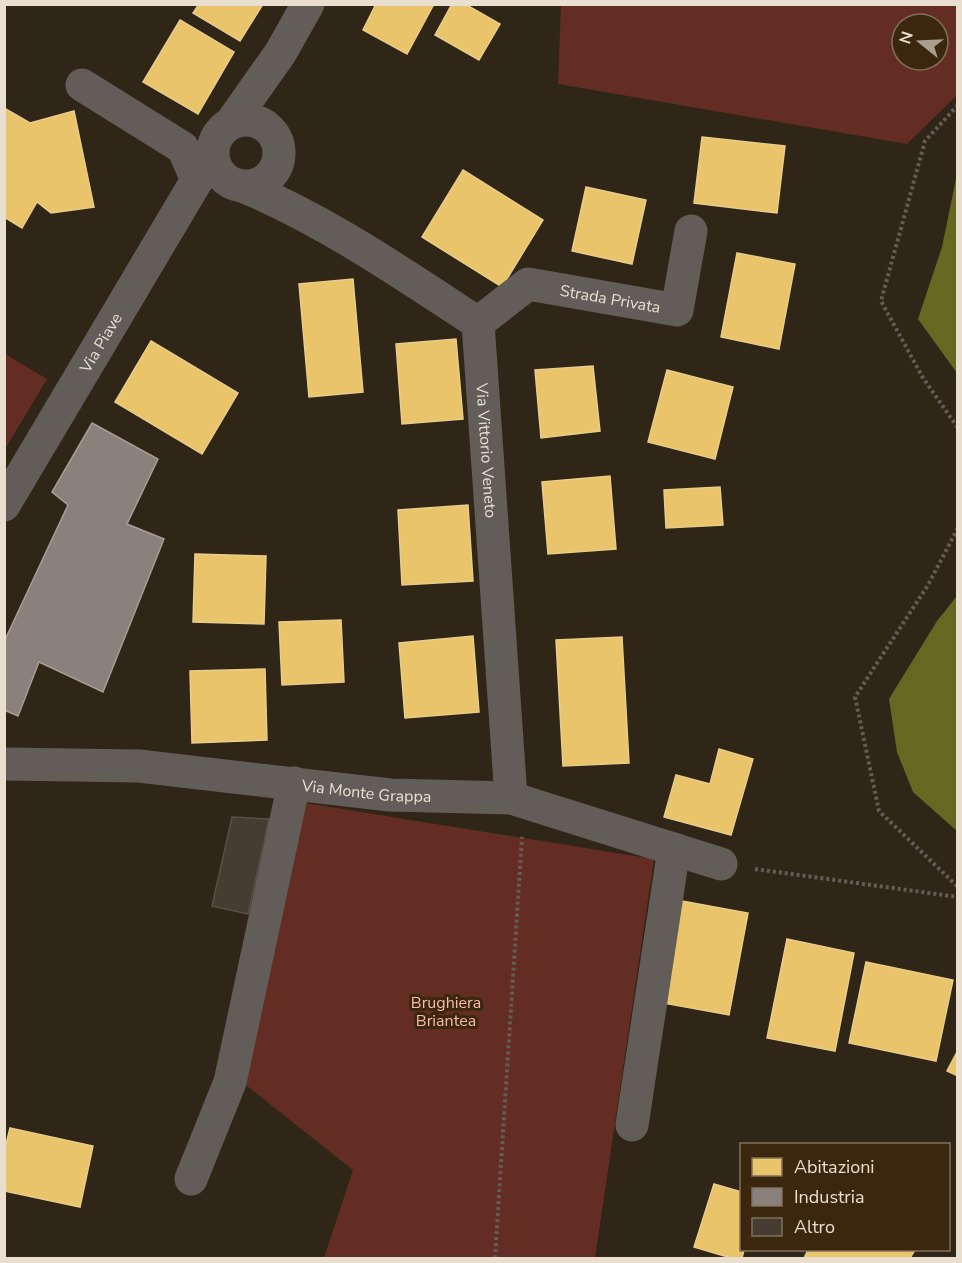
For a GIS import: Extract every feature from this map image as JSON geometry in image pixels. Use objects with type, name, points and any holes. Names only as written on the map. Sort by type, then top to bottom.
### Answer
[{"type":"street","name":"Via Piave","points":[[4,505],[222,136],[260,84],[308,4]]},
{"type":"street","points":[[81,85],[183,148],[197,180],[238,185],[267,180],[274,171],[280,149],[270,129],[260,84]]},
{"type":"street","points":[[270,129],[252,120],[222,136],[217,170],[238,185],[290,206],[414,281],[477,323]]},
{"type":"street","points":[[274,171],[290,206]]},
{"type":"street","name":"Strada Privata","points":[[477,323],[528,284],[677,310],[691,231]]},
{"type":"street","name":"Via Vittorio Veneto","points":[[477,323],[511,798]]},
{"type":"street","name":"Via Monte Grappa","points":[[4,764],[139,766],[390,795],[511,798],[722,864]]},
{"type":"street","points":[[191,1179],[230,1082],[294,783]]},
{"type":"street","points":[[632,1125],[675,849]]},
{"type":"path","points":[[957,105],[925,141],[881,301],[923,378],[957,428]]},
{"type":"path","points":[[957,528],[928,585],[855,698],[879,812],[957,887]]},
{"type":"path","points":[[495,1258],[522,837],[511,798]]},
{"type":"path","points":[[722,864],[957,897]]},
{"type":"green space","points":[[561,5],[957,5],[957,95],[907,144],[558,84]]},
{"type":"green space","points":[[5,354],[47,379],[5,449]]},
{"type":"green space","name":"Brughiera Briantea","points":[[305,803],[654,859],[595,1258],[324,1258],[353,1170],[242,1082]]},
{"type":"shaded area","points":[[957,174],[957,373],[918,319],[942,247]]},
{"type":"shaded area","points":[[957,596],[957,831],[913,792],[897,752],[889,699],[937,621]]},
{"type":"building: Abitazioni","points":[[199,4],[263,4],[240,41],[193,13]]},
{"type":"building: Abitazioni","points":[[376,4],[434,4],[407,54],[363,30]]},
{"type":"building: Abitazioni","points":[[452,4],[465,4],[500,24],[479,60],[435,35]]},
{"type":"building: Abitazioni","points":[[180,20],[234,52],[198,114],[143,82]]},
{"type":"building: Abitazioni","points":[[4,108],[30,123],[74,111],[94,207],[51,213],[37,202],[22,228],[4,217]]},
{"type":"building: Abitazioni","points":[[702,137],[785,146],[777,213],[694,203]]},
{"type":"building: Abitazioni","points":[[463,170],[543,220],[502,287],[422,237]]},
{"type":"building: Abitazioni","points":[[586,187],[646,200],[632,264],[572,251]]},
{"type":"building: Abitazioni","points":[[737,253],[795,264],[779,349],[721,337]]},
{"type":"building: Abitazioni","points":[[353,279],[363,392],[309,397],[299,284]]},
{"type":"building: Abitazioni","points":[[456,339],[463,419],[402,424],[396,344]]},
{"type":"building: Abitazioni","points":[[151,341],[238,393],[202,454],[115,402]]},
{"type":"building: Abitazioni","points":[[593,366],[600,431],[541,438],[535,370]]},
{"type":"building: Abitazioni","points":[[667,370],[733,387],[715,459],[648,442]]},
{"type":"building: Abitazioni","points":[[610,476],[616,549],[548,554],[542,482]]},
{"type":"building: Abitazioni","points":[[720,487],[723,525],[666,528],[664,490]]},
{"type":"building: Abitazioni","points":[[468,505],[473,581],[402,585],[398,510]]},
{"type":"building: Abitazioni","points":[[195,554],[266,556],[264,624],[193,622]]},
{"type":"building: Abitazioni","points":[[341,620],[344,682],[282,685],[279,622]]},
{"type":"building: Abitazioni","points":[[473,636],[479,712],[405,718],[399,643]]},
{"type":"building: Abitazioni","points":[[622,637],[629,763],[563,766],[556,640]]},
{"type":"building: Abitazioni","points":[[265,669],[267,740],[192,743],[190,671]]},
{"type":"building: Abitazioni","points":[[719,749],[753,759],[731,835],[664,817],[676,775],[710,784]]},
{"type":"building: Abitazioni","points":[[682,901],[748,913],[729,1015],[663,1003]]},
{"type":"building: Abitazioni","points":[[787,939],[854,953],[835,1051],[767,1038]]},
{"type":"building: Abitazioni","points":[[866,962],[953,980],[936,1061],[849,1043]]},
{"type":"building: Abitazioni","points":[[958,1050],[958,1076],[947,1071]]},
{"type":"building: Abitazioni","points":[[10,1128],[93,1146],[80,1207],[4,1191],[4,1152]]},
{"type":"building: Abitazioni","points":[[714,1184],[740,1191],[740,1251],[744,1251],[742,1258],[731,1258],[694,1247]]},
{"type":"building: Abitazioni","points":[[808,1251],[914,1251],[910,1258],[804,1258]]},
{"type":"building: Industria","points":[[92,423],[158,459],[127,524],[164,539],[103,692],[39,662],[18,716],[4,710],[4,642],[68,505],[52,492]]},
{"type":"building: Altro","points":[[232,817],[269,819],[248,914],[212,906]]}]
